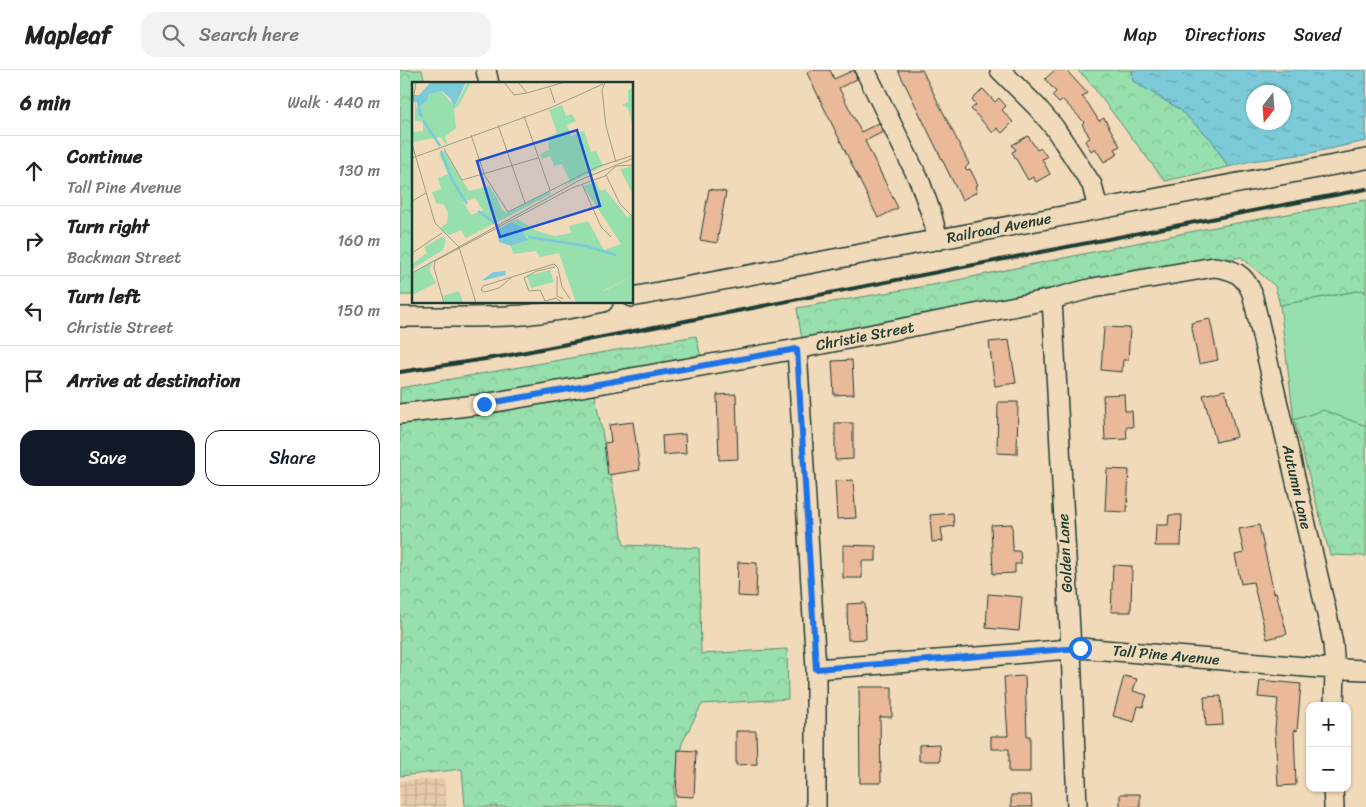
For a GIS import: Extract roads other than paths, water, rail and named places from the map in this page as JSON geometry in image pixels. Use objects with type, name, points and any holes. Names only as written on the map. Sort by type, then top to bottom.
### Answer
[{"type":"street","points":[[865,70],[920,182],[938,240]]},
{"type":"street","points":[[1000,70],[1054,127],[1092,185],[1098,209]]},
{"type":"street","name":"Railroad Avenue","points":[[634,297],[1366,159]]},
{"type":"street","name":"Christie Street","points":[[400,414],[484,404],[797,349],[1052,299],[1093,288],[1214,267],[1231,270],[1239,274]]},
{"type":"street","name":"Autumn Lane","points":[[1239,274],[1250,287],[1252,293],[1328,619],[1335,668],[1334,702]]},
{"type":"street","name":"Golden Lane","points":[[1052,299],[1071,649],[1077,807]]},
{"type":"street","points":[[400,317],[443,318],[504,309],[553,311],[592,304]]},
{"type":"street","points":[[797,349],[816,669],[816,807]]},
{"type":"street","name":"Tall Pine Avenue","points":[[816,669],[1088,649],[1366,670]]},
{"type":"street","points":[[1333,792],[1334,807]]},
{"type":"water","points":[[1132,70],[1366,70],[1366,141],[1306,154],[1251,161],[1228,167],[1212,140],[1179,109],[1133,81]]},
{"type":"railway","points":[[400,372],[505,356],[1366,189]]}]
